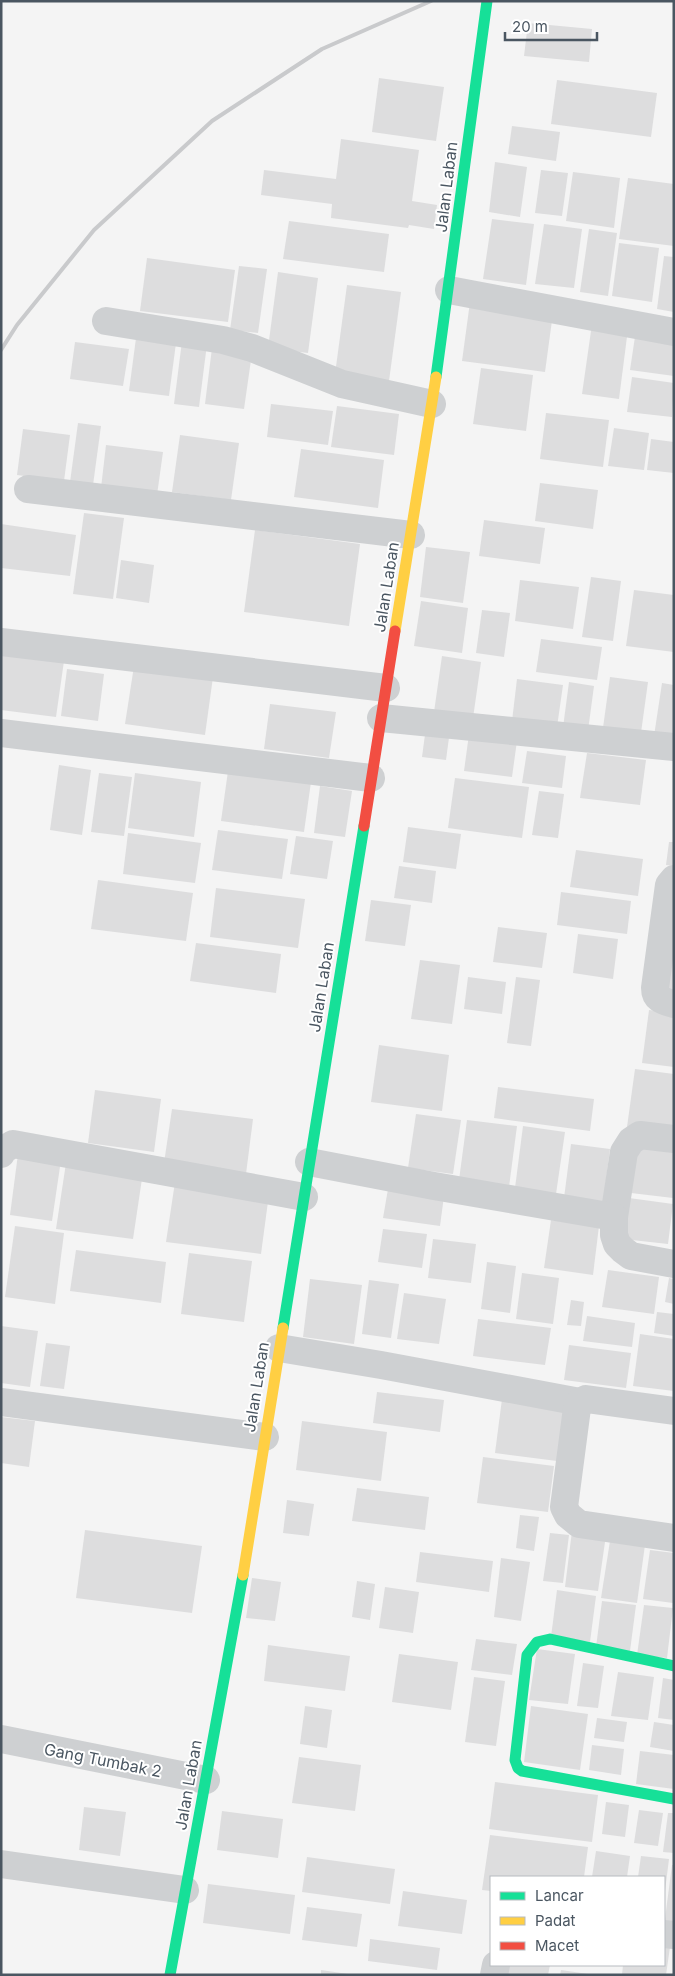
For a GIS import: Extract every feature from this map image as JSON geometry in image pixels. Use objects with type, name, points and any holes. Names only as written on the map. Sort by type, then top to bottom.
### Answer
[{"type":"street","name":"Jalan Laban","points":[[170,1975],[240,1594],[411,535],[449,290],[487,1]]},
{"type":"street","points":[[449,290],[674,332]]},
{"type":"street","points":[[106,321],[223,340],[252,348],[342,384],[432,404]]},
{"type":"street","points":[[28,489],[411,535]]},
{"type":"street","points":[[1,642],[386,688]]},
{"type":"street","points":[[381,718],[674,747]]},
{"type":"street","points":[[1,733],[371,778]]},
{"type":"street","points":[[674,879],[669,885],[655,988],[655,995],[660,1000],[674,1004]]},
{"type":"street","points":[[674,1139],[640,1135],[631,1141],[624,1152],[614,1217],[614,1235],[617,1244],[623,1250],[631,1256],[674,1264]]},
{"type":"street","points":[[1,1154],[3,1150],[13,1144],[304,1197]]},
{"type":"street","points":[[309,1162],[614,1217]]},
{"type":"street","points":[[279,1348],[580,1402],[586,1399],[674,1411]]},
{"type":"street","points":[[1,1402],[265,1437]]},
{"type":"street","points":[[580,1402],[577,1408],[565,1511],[579,1524],[674,1538]]},
{"type":"street","points":[[674,1666],[550,1639],[537,1642],[527,1655],[515,1760],[518,1768],[522,1771],[674,1799]]},
{"type":"street","name":"Gang Tumbak 2","points":[[1,1739],[206,1780]]},
{"type":"street","points":[[1,1864],[185,1890]]},
{"type":"building","points":[[528,23],[592,29],[589,62],[524,56]]},
{"type":"building","points":[[379,78],[444,87],[436,141],[372,132]]},
{"type":"building","points":[[557,80],[657,93],[651,137],[551,124]]},
{"type":"building","points":[[512,126],[560,132],[556,161],[508,154]]},
{"type":"building","points":[[341,139],[419,150],[412,201],[437,205],[434,229],[409,225],[408,228],[331,218],[332,204],[261,195],[264,170],[336,179]]},
{"type":"building","points":[[495,162],[527,167],[520,217],[489,212]]},
{"type":"building","points":[[541,170],[568,173],[562,216],[535,213]]},
{"type":"building","points":[[573,172],[620,178],[614,228],[566,221]]},
{"type":"building","points":[[628,178],[674,184],[674,246],[619,239]]},
{"type":"building","points":[[492,219],[534,224],[526,285],[483,279]]},
{"type":"building","points":[[289,221],[389,234],[384,272],[283,259]]},
{"type":"building","points":[[544,224],[582,229],[574,288],[535,284]]},
{"type":"building","points":[[589,229],[617,233],[608,296],[580,292]]},
{"type":"building","points":[[619,243],[659,248],[652,302],[612,296]]},
{"type":"building","points":[[664,256],[674,257],[674,312],[657,309]]},
{"type":"building","points":[[147,258],[235,270],[228,322],[140,311]]},
{"type":"building","points":[[239,266],[267,269],[258,333],[230,330]]},
{"type":"building","points":[[278,272],[318,278],[308,353],[268,348]]},
{"type":"building","points":[[347,285],[401,292],[389,381],[335,374]]},
{"type":"building","points":[[470,302],[553,313],[545,372],[462,361]]},
{"type":"building","points":[[592,324],[628,329],[619,399],[582,394]]},
{"type":"building","points":[[636,330],[674,335],[674,376],[630,370]]},
{"type":"building","points":[[136,338],[176,343],[169,396],[129,391]]},
{"type":"building","points":[[182,341],[207,344],[199,407],[174,404]]},
{"type":"building","points":[[75,342],[129,349],[123,386],[70,379]]},
{"type":"building","points":[[212,348],[252,353],[244,409],[205,404]]},
{"type":"building","points":[[481,368],[533,375],[526,431],[473,424]]},
{"type":"building","points":[[632,377],[674,383],[672,417],[627,412]]},
{"type":"building","points":[[271,404],[333,411],[328,445],[267,437]]},
{"type":"building","points":[[337,406],[399,414],[394,455],[331,447]]},
{"type":"building","points":[[546,413],[609,420],[603,467],[540,459]]},
{"type":"building","points":[[78,423],[101,426],[93,485],[70,482]]},
{"type":"building","points":[[614,428],[649,433],[644,470],[608,466]]},
{"type":"building","points":[[23,429],[70,435],[64,481],[17,475]]},
{"type":"building","points":[[180,435],[239,443],[231,500],[172,492]]},
{"type":"building","points":[[651,439],[674,442],[674,473],[647,470]]},
{"type":"building","points":[[106,445],[163,452],[157,495],[101,488]]},
{"type":"building","points":[[301,449],[384,460],[378,508],[294,497]]},
{"type":"building","points":[[540,483],[598,490],[593,529],[535,521]]},
{"type":"building","points":[[84,513],[124,518],[113,599],[73,594]]},
{"type":"building","points":[[484,520],[545,528],[540,564],[479,556]]},
{"type":"building","points":[[1,524],[76,535],[70,576],[1,568]]},
{"type":"building","points":[[255,530],[360,544],[349,626],[244,612]]},
{"type":"building","points":[[426,547],[470,552],[463,603],[420,597]]},
{"type":"building","points":[[121,560],[154,565],[149,603],[116,598]]},
{"type":"building","points":[[591,577],[621,581],[613,641],[582,637]]},
{"type":"building","points":[[520,580],[579,587],[573,629],[515,621]]},
{"type":"building","points":[[634,590],[674,595],[674,652],[626,646]]},
{"type":"building","points":[[421,601],[468,608],[462,653],[414,646]]},
{"type":"building","points":[[482,610],[510,613],[504,657],[476,653]]},
{"type":"building","points":[[541,639],[602,647],[597,680],[536,672]]},
{"type":"building","points":[[1,653],[64,661],[56,717],[1,710]]},
{"type":"building","points":[[442,656],[481,662],[472,725],[433,719]]},
{"type":"building","points":[[134,666],[213,677],[205,735],[125,724]]},
{"type":"building","points":[[67,669],[104,674],[98,721],[61,716]]},
{"type":"building","points":[[610,677],[648,682],[640,740],[602,735]]},
{"type":"building","points":[[517,679],[563,685],[557,727],[512,721]]},
{"type":"building","points":[[569,682],[594,686],[587,738],[562,735]]},
{"type":"building","points":[[662,683],[674,685],[674,738],[654,736]]},
{"type":"building","points":[[270,704],[336,712],[329,758],[264,749]]},
{"type":"building","points":[[426,727],[450,730],[446,760],[422,757]]},
{"type":"building","points":[[469,734],[517,741],[512,777],[464,771]]},
{"type":"building","points":[[527,751],[566,756],[562,788],[522,783]]},
{"type":"building","points":[[587,753],[646,760],[640,805],[580,798]]},
{"type":"building","points":[[59,765],[91,770],[82,835],[50,830]]},
{"type":"building","points":[[228,771],[311,782],[304,832],[221,821]]},
{"type":"building","points":[[99,773],[132,777],[124,836],[91,832]]},
{"type":"building","points":[[135,773],[201,782],[194,837],[128,828]]},
{"type":"building","points":[[455,778],[529,787],[522,838],[448,828]]},
{"type":"building","points":[[320,786],[352,791],[345,837],[314,833]]},
{"type":"building","points":[[539,791],[564,794],[558,838],[532,835]]},
{"type":"building","points":[[408,827],[461,834],[456,869],[403,862]]},
{"type":"building","points":[[218,830],[288,839],[282,879],[212,870]]},
{"type":"building","points":[[128,833],[201,843],[195,883],[123,874]]},
{"type":"building","points":[[296,836],[333,841],[327,879],[290,874]]},
{"type":"building","points":[[669,842],[674,842],[674,866],[666,865]]},
{"type":"building","points":[[576,850],[643,859],[638,896],[570,887]]},
{"type":"building","points":[[399,866],[436,871],[432,903],[394,898]]},
{"type":"building","points":[[98,880],[193,893],[186,941],[91,929]]},
{"type":"building","points":[[216,888],[305,899],[298,948],[210,937]]},
{"type":"building","points":[[561,892],[631,901],[627,934],[557,925]]},
{"type":"building","points":[[371,900],[411,905],[405,946],[365,941]]},
{"type":"building","points":[[498,927],[547,933],[542,968],[493,962]]},
{"type":"building","points":[[578,934],[618,939],[613,979],[573,973]]},
{"type":"building","points":[[674,941],[674,993],[663,992]]},
{"type":"building","points":[[196,943],[281,954],[276,993],[190,981]]},
{"type":"building","points":[[420,960],[460,965],[452,1024],[411,1019]]},
{"type":"building","points":[[468,977],[506,982],[502,1014],[464,1009]]},
{"type":"building","points":[[516,977],[540,980],[531,1046],[507,1043]]},
{"type":"building","points":[[649,1010],[674,1013],[674,1067],[642,1063]]},
{"type":"building","points":[[379,1045],[449,1055],[442,1111],[371,1102]]},
{"type":"building","points":[[635,1069],[674,1074],[674,1133],[627,1127]]},
{"type":"building","points":[[498,1087],[594,1099],[590,1131],[494,1118]]},
{"type":"building","points":[[95,1090],[161,1099],[154,1152],[88,1143]]},
{"type":"building","points":[[172,1109],[253,1119],[246,1174],[164,1163]]},
{"type":"building","points":[[416,1114],[461,1120],[453,1174],[408,1168]]},
{"type":"building","points":[[467,1120],[517,1126],[509,1187],[459,1180]]},
{"type":"building","points":[[523,1126],[565,1132],[556,1194],[515,1188]]},
{"type":"building","points":[[571,1144],[610,1149],[603,1204],[564,1198]]},
{"type":"building","points":[[638,1145],[674,1149],[673,1198],[631,1193]]},
{"type":"building","points":[[18,1154],[61,1160],[52,1221],[10,1215]]},
{"type":"building","points":[[66,1163],[143,1172],[133,1239],[56,1229]]},
{"type":"building","points":[[175,1182],[269,1194],[261,1254],[166,1242]]},
{"type":"building","points":[[388,1189],[444,1196],[440,1226],[383,1218]]},
{"type":"building","points":[[629,1198],[673,1204],[668,1244],[623,1239]]},
{"type":"building","points":[[551,1220],[599,1226],[593,1275],[544,1268]]},
{"type":"building","points":[[15,1226],[64,1233],[55,1304],[5,1297]]},
{"type":"building","points":[[383,1229],[427,1234],[422,1268],[378,1262]]},
{"type":"building","points":[[433,1239],[476,1244],[471,1283],[428,1278]]},
{"type":"building","points":[[76,1250],[166,1262],[161,1303],[70,1291]]},
{"type":"building","points":[[189,1253],[252,1261],[244,1322],[181,1314]]},
{"type":"building","points":[[487,1262],[516,1266],[510,1313],[481,1309]]},
{"type":"building","points":[[608,1270],[659,1277],[654,1314],[602,1307]]},
{"type":"building","points":[[522,1273],[559,1278],[553,1324],[516,1319]]},
{"type":"building","points":[[669,1278],[674,1279],[674,1304],[665,1302]]},
{"type":"building","points":[[310,1279],[362,1285],[354,1344],[303,1337]]},
{"type":"building","points":[[369,1280],[399,1284],[391,1338],[362,1334]]},
{"type":"building","points":[[404,1293],[446,1299],[439,1344],[397,1339]]},
{"type":"building","points":[[571,1300],[584,1302],[581,1326],[567,1325]]},
{"type":"building","points":[[657,1312],[674,1314],[674,1336],[654,1333]]},
{"type":"building","points":[[587,1316],[635,1323],[632,1347],[583,1341]]},
{"type":"building","points":[[478,1319],[551,1328],[545,1365],[473,1356]]},
{"type":"building","points":[[1,1326],[38,1331],[30,1387],[1,1383]]},
{"type":"building","points":[[640,1334],[674,1339],[674,1391],[633,1386]]},
{"type":"building","points":[[46,1343],[70,1346],[64,1389],[40,1386]]},
{"type":"building","points":[[569,1345],[631,1353],[626,1388],[564,1380]]},
{"type":"building","points":[[377,1392],[444,1400],[440,1432],[373,1423]]},
{"type":"building","points":[[502,1399],[564,1407],[557,1461],[495,1453]]},
{"type":"building","points":[[1,1417],[35,1421],[29,1467],[1,1463]]},
{"type":"building","points":[[302,1421],[387,1432],[381,1481],[296,1470]]},
{"type":"building","points":[[483,1457],[554,1466],[548,1512],[477,1503]]},
{"type":"building","points":[[357,1488],[429,1497],[425,1530],[352,1521]]},
{"type":"building","points":[[287,1500],[314,1504],[309,1536],[283,1533]]},
{"type":"building","points":[[520,1515],[539,1517],[534,1551],[516,1548]]},
{"type":"building","points":[[85,1530],[202,1546],[192,1613],[76,1598]]},
{"type":"building","points":[[572,1531],[606,1535],[598,1591],[565,1587]]},
{"type":"building","points":[[550,1533],[569,1535],[563,1583],[543,1581]]},
{"type":"building","points":[[610,1541],[645,1545],[637,1603],[601,1598]]},
{"type":"building","points":[[650,1550],[674,1553],[673,1603],[643,1599]]},
{"type":"building","points":[[420,1552],[493,1561],[489,1592],[416,1582]]},
{"type":"building","points":[[501,1558],[530,1562],[521,1621],[494,1617]]},
{"type":"building","points":[[252,1578],[281,1582],[275,1621],[246,1618]]},
{"type":"building","points":[[357,1581],[375,1584],[370,1620],[352,1617]]},
{"type":"building","points":[[385,1587],[419,1592],[413,1633],[379,1628]]},
{"type":"building","points":[[557,1590],[596,1596],[590,1642],[551,1637]]},
{"type":"building","points":[[602,1601],[636,1605],[630,1651],[596,1647]]},
{"type":"building","points":[[644,1605],[673,1608],[667,1658],[637,1655]]},
{"type":"building","points":[[476,1639],[517,1644],[512,1675],[471,1670]]},
{"type":"building","points":[[268,1645],[350,1656],[345,1691],[264,1681]]},
{"type":"building","points":[[537,1649],[575,1654],[568,1704],[529,1700]]},
{"type":"building","points":[[399,1654],[458,1662],[451,1710],[392,1702]]},
{"type":"building","points":[[583,1663],[604,1666],[598,1708],[577,1706]]},
{"type":"building","points":[[618,1672],[654,1677],[648,1720],[611,1716]]},
{"type":"building","points":[[474,1677],[505,1681],[496,1746],[465,1742]]},
{"type":"building","points":[[663,1678],[674,1680],[674,1720],[658,1718]]},
{"type":"building","points":[[305,1706],[332,1710],[327,1748],[300,1744]]},
{"type":"building","points":[[531,1706],[588,1714],[580,1770],[524,1762]]},
{"type":"building","points":[[597,1718],[627,1722],[624,1742],[594,1738]]},
{"type":"building","points":[[654,1722],[674,1725],[674,1751],[650,1747]]},
{"type":"building","points":[[592,1745],[624,1749],[621,1775],[589,1770]]},
{"type":"building","points":[[640,1751],[674,1755],[674,1789],[636,1784]]},
{"type":"building","points":[[299,1757],[361,1765],[355,1811],[292,1803]]},
{"type":"building","points":[[495,1782],[598,1795],[592,1842],[489,1829]]},
{"type":"building","points":[[606,1802],[629,1805],[625,1837],[602,1834]]},
{"type":"building","points":[[84,1807],[126,1812],[120,1856],[79,1850]]},
{"type":"building","points":[[639,1810],[663,1813],[658,1846],[634,1843]]},
{"type":"building","points":[[222,1811],[283,1819],[278,1858],[217,1850]]},
{"type":"building","points":[[668,1813],[674,1813],[674,1853],[663,1852]]},
{"type":"building","points":[[490,1835],[588,1847],[584,1876],[490,1876],[490,1891],[482,1890]]},
{"type":"building","points":[[596,1851],[630,1856],[627,1876],[592,1876]]},
{"type":"building","points":[[641,1856],[669,1859],[665,1891],[665,1876],[638,1876]]},
{"type":"building","points":[[307,1857],[395,1869],[390,1904],[302,1892]]},
{"type":"building","points":[[672,1865],[674,1865],[674,1927],[665,1926]]},
{"type":"building","points":[[208,1884],[295,1895],[290,1934],[203,1923]]},
{"type":"building","points":[[403,1891],[467,1900],[462,1934],[398,1926]]},
{"type":"building","points":[[307,1907],[362,1914],[357,1947],[302,1940]]},
{"type":"building","points":[[370,1939],[440,1948],[437,1970],[368,1961]]},
{"type":"building","points":[[665,1939],[671,1940],[666,1975],[622,1975],[623,1966],[665,1966]]},
{"type":"building","points":[[499,1966],[550,1966],[548,1975],[497,1975]]},
{"type":"building","points":[[321,1970],[348,1974],[348,1975],[321,1975]]},
{"type":"building","points":[[561,1970],[588,1974],[588,1975],[560,1975]]},
{"type":"railway","points":[[1,350],[17,325],[94,230],[212,121],[322,49],[431,1]]},
{"type":"traffic: fast","points":[[436,377],[487,1]]},
{"type":"traffic: fast","points":[[283,1328],[364,826]]},
{"type":"traffic: fast","points":[[170,1975],[243,1575]]},
{"type":"traffic: fast","points":[[674,1666],[550,1639],[537,1642],[527,1655],[515,1760],[518,1768],[522,1771],[674,1799]]},
{"type":"traffic: slow","points":[[395,631],[436,377]]},
{"type":"traffic: slow","points":[[243,1575],[283,1328]]},
{"type":"traffic: jam","points":[[364,826],[395,631]]}]
